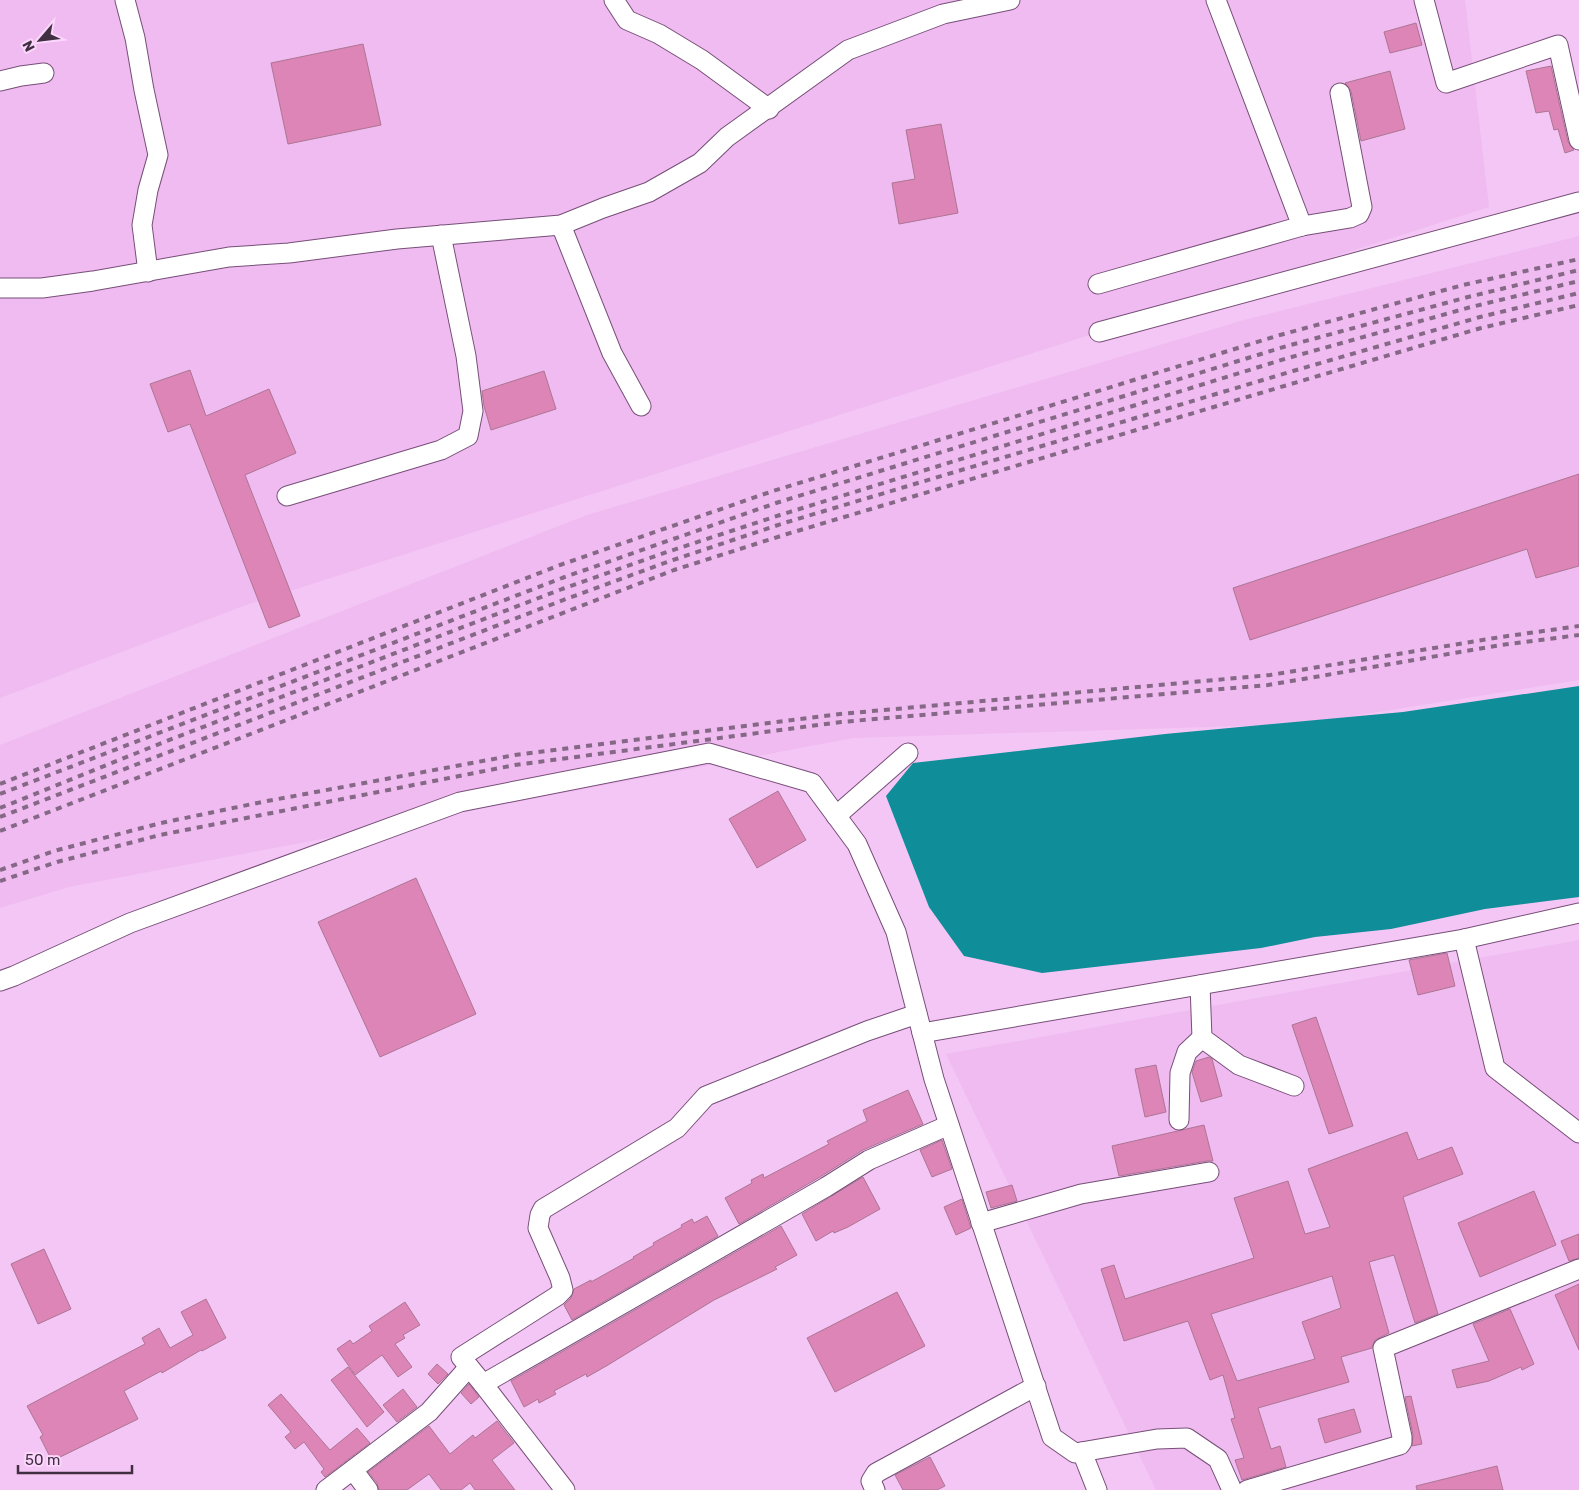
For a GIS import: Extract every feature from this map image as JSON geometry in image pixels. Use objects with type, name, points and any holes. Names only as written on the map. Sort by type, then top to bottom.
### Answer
[{"type":"street","points":[[125,0],[135,38],[158,155],[148,190],[142,225],[148,272]]},
{"type":"street","points":[[614,0],[628,20],[659,34],[702,60],[769,108]]},
{"type":"street","points":[[0,288],[42,288],[148,272],[229,257],[288,253],[442,235],[561,226],[603,208],[649,192],[692,168],[700,163],[727,137],[848,50],[943,14],[1010,0]]},
{"type":"street","points":[[1216,0],[1302,226]]},
{"type":"street","points":[[1424,0],[1446,83],[1558,45],[1579,140]]},
{"type":"street","points":[[0,81],[44,73]]},
{"type":"street","points":[[1098,284],[1302,226],[1350,218],[1359,214],[1362,207],[1340,93]]},
{"type":"street","points":[[1099,332],[1579,202]]},
{"type":"street","points":[[561,226],[612,353],[641,406]]},
{"type":"street","points":[[287,496],[441,450],[468,436],[473,411],[466,356],[442,235]]},
{"type":"street","points":[[0,981],[130,923],[460,802],[709,753],[812,783],[857,844],[896,932],[934,1079],[1052,1437],[1074,1453],[1158,1439],[1187,1438],[1218,1459],[1232,1490]]},
{"type":"street","points":[[836,816],[908,753]]},
{"type":"street","points":[[922,1033],[1464,939],[1579,913]]},
{"type":"street","points":[[1464,939],[1495,1068],[1579,1133]]},
{"type":"street","points":[[1179,1120],[1180,1073],[1187,1052],[1202,1038],[1200,985]]},
{"type":"street","points":[[564,1490],[461,1357],[557,1296],[563,1290],[560,1278],[538,1228],[543,1209],[677,1128],[706,1096],[867,1031],[917,1014]]},
{"type":"street","points":[[1202,1038],[1239,1065],[1294,1086]]},
{"type":"street","points":[[483,1384],[826,1187],[869,1160],[949,1125]]},
{"type":"street","points":[[981,1223],[1081,1194],[1209,1172]]},
{"type":"street","points":[[1246,1490],[1400,1445],[1402,1437],[1382,1348],[1579,1269]]},
{"type":"street","points":[[326,1490],[429,1412],[469,1367]]},
{"type":"street","points":[[875,1490],[871,1481],[876,1473],[1036,1386]]},
{"type":"street","points":[[1082,1452],[1097,1490]]},
{"type":"street","points":[[353,1470],[368,1490]]},
{"type":"shaded area","points":[[0,0],[1465,0],[1489,207],[246,605],[0,698]]},
{"type":"shaded area","points":[[1579,236],[1579,680],[1303,724],[853,738],[69,887],[0,908],[0,745],[587,515],[1244,320]]},
{"type":"shaded area","points":[[1579,686],[1579,897],[1485,909],[1391,929],[1315,937],[1261,948],[1042,973],[964,956],[929,907],[886,796],[913,763],[1165,734],[1403,712]]},
{"type":"shaded area","points":[[1579,940],[1579,1490],[1156,1490],[946,1054]]},
{"type":"building","points":[[1416,23],[1422,45],[1390,53],[1384,32]]},
{"type":"building","points":[[363,44],[381,125],[288,144],[271,63]]},
{"type":"building","points":[[1551,66],[1568,142],[1574,150],[1565,153],[1558,129],[1554,130],[1549,111],[1536,113],[1526,71]]},
{"type":"building","points":[[1390,71],[1405,129],[1361,141],[1351,91],[1345,83]]},
{"type":"building","points":[[941,124],[958,213],[899,224],[892,183],[915,179],[906,130]]},
{"type":"building","points":[[190,370],[206,416],[269,389],[296,453],[245,475],[300,616],[269,628],[190,424],[168,432],[150,384]]},
{"type":"building","points":[[544,371],[556,409],[491,430],[482,391]]},
{"type":"building","points":[[1579,474],[1579,566],[1536,578],[1527,549],[1250,640],[1233,588]]},
{"type":"building","points":[[778,791],[806,840],[757,868],[729,819]]},
{"type":"building","points":[[416,878],[476,1014],[380,1057],[318,922]]},
{"type":"building","points":[[1447,953],[1455,986],[1418,995],[1409,960]]},
{"type":"building","points":[[1316,1017],[1353,1126],[1329,1134],[1292,1025]]},
{"type":"building","points":[[1209,1057],[1212,1059],[1222,1096],[1201,1102],[1192,1072],[1196,1061]]},
{"type":"building","points":[[1156,1065],[1166,1112],[1145,1117],[1135,1069]]},
{"type":"building","points":[[908,1090],[923,1124],[863,1150],[739,1224],[725,1198],[752,1183],[751,1180],[763,1174],[764,1178],[829,1144],[827,1141],[867,1121],[863,1110]]},
{"type":"building","points":[[1204,1125],[1213,1161],[1119,1176],[1112,1146]]},
{"type":"building","points":[[1407,1132],[1418,1160],[1452,1147],[1463,1174],[1403,1197],[1438,1314],[1415,1323],[1394,1255],[1369,1262],[1389,1333],[1375,1340],[1372,1348],[1341,1357],[1349,1382],[1258,1408],[1271,1449],[1280,1446],[1286,1467],[1242,1480],[1235,1460],[1244,1458],[1231,1419],[1235,1418],[1223,1375],[1210,1380],[1188,1321],[1124,1341],[1101,1269],[1114,1265],[1125,1299],[1254,1258],[1234,1198],[1288,1181],[1305,1234],[1330,1227],[1308,1169]],"holes":[[[1332,1276],[1341,1308],[1302,1322],[1315,1359],[1237,1381],[1211,1314]]]},
{"type":"building","points":[[942,1140],[952,1169],[932,1177],[920,1150]]},
{"type":"building","points":[[863,1177],[880,1209],[848,1227],[834,1233],[833,1231],[816,1241],[802,1214]]},
{"type":"building","points":[[1012,1185],[1017,1201],[991,1208],[986,1192]]},
{"type":"building","points":[[1534,1191],[1556,1245],[1480,1277],[1458,1223]]},
{"type":"building","points":[[962,1199],[971,1228],[956,1235],[944,1207]]},
{"type":"building","points":[[707,1216],[718,1236],[572,1320],[564,1305],[571,1298],[574,1289],[591,1280],[591,1282],[634,1258],[654,1245],[653,1243],[682,1227],[681,1225],[692,1219],[694,1223]]},
{"type":"building","points":[[781,1226],[797,1255],[775,1267],[777,1269],[714,1300],[587,1377],[586,1374],[554,1391],[556,1394],[539,1403],[538,1399],[524,1407],[511,1381]]},
{"type":"building","points":[[1579,1234],[1579,1258],[1569,1261],[1561,1241]]},
{"type":"building","points":[[44,1249],[71,1309],[38,1324],[11,1264]]},
{"type":"building","points":[[1579,1284],[1579,1350],[1555,1295]]},
{"type":"building","points":[[897,1292],[925,1346],[835,1392],[807,1338]]},
{"type":"building","points":[[206,1299],[226,1338],[162,1373],[161,1371],[124,1391],[138,1419],[52,1461],[40,1437],[43,1435],[27,1406],[145,1344],[142,1338],[159,1328],[170,1348],[193,1335],[181,1312]]},
{"type":"building","points":[[405,1302],[420,1325],[403,1335],[405,1338],[395,1344],[412,1367],[398,1377],[382,1355],[355,1375],[337,1349],[350,1340],[353,1344],[372,1331],[369,1326]]},
{"type":"building","points":[[1510,1309],[1534,1364],[1522,1370],[1521,1367],[1489,1381],[1457,1388],[1452,1370],[1489,1361],[1473,1324]]},
{"type":"building","points":[[437,1364],[448,1374],[438,1384],[428,1374]]},
{"type":"building","points":[[348,1367],[384,1412],[367,1427],[331,1380]]},
{"type":"building","points":[[469,1384],[479,1397],[471,1404],[461,1393]]},
{"type":"building","points":[[403,1389],[417,1407],[397,1422],[383,1405]]},
{"type":"building","points":[[281,1394],[330,1450],[357,1428],[370,1443],[325,1477],[321,1472],[324,1469],[304,1442],[295,1449],[285,1437],[291,1432],[268,1405]]},
{"type":"building","points":[[1411,1396],[1422,1444],[1412,1446],[1413,1435],[1405,1397]]},
{"type":"building","points":[[1354,1409],[1361,1432],[1325,1443],[1318,1419]]},
{"type":"building","points":[[497,1421],[514,1443],[492,1460],[515,1490],[475,1490],[470,1483],[461,1490],[441,1490],[429,1474],[407,1490],[379,1490],[377,1483],[368,1472],[429,1426],[450,1454],[473,1435],[475,1438]]},
{"type":"building","points":[[930,1457],[945,1486],[937,1490],[903,1490],[895,1475]]},
{"type":"building","points":[[1497,1466],[1503,1490],[1417,1490],[1416,1486]]},
{"type":"railway","points":[[0,784],[560,565],[770,492],[1280,335],[1463,285],[1579,259]]},
{"type":"railway","points":[[0,794],[562,578],[776,503],[1287,346],[1468,297],[1579,270]]},
{"type":"railway","points":[[0,808],[164,742],[562,589],[667,552],[780,515],[1288,358],[1471,307],[1579,281]]},
{"type":"railway","points":[[0,817],[566,599],[670,561],[784,523],[1293,371],[1480,317],[1579,293]]},
{"type":"railway","points":[[0,831],[674,570],[787,534],[1481,328],[1579,305]]},
{"type":"railway","points":[[0,870],[54,851],[161,823],[262,802],[515,755],[840,714],[1270,675],[1579,626]]},
{"type":"railway","points":[[0,881],[57,862],[160,835],[515,765],[841,722],[1268,685],[1501,645],[1579,635]]}]
